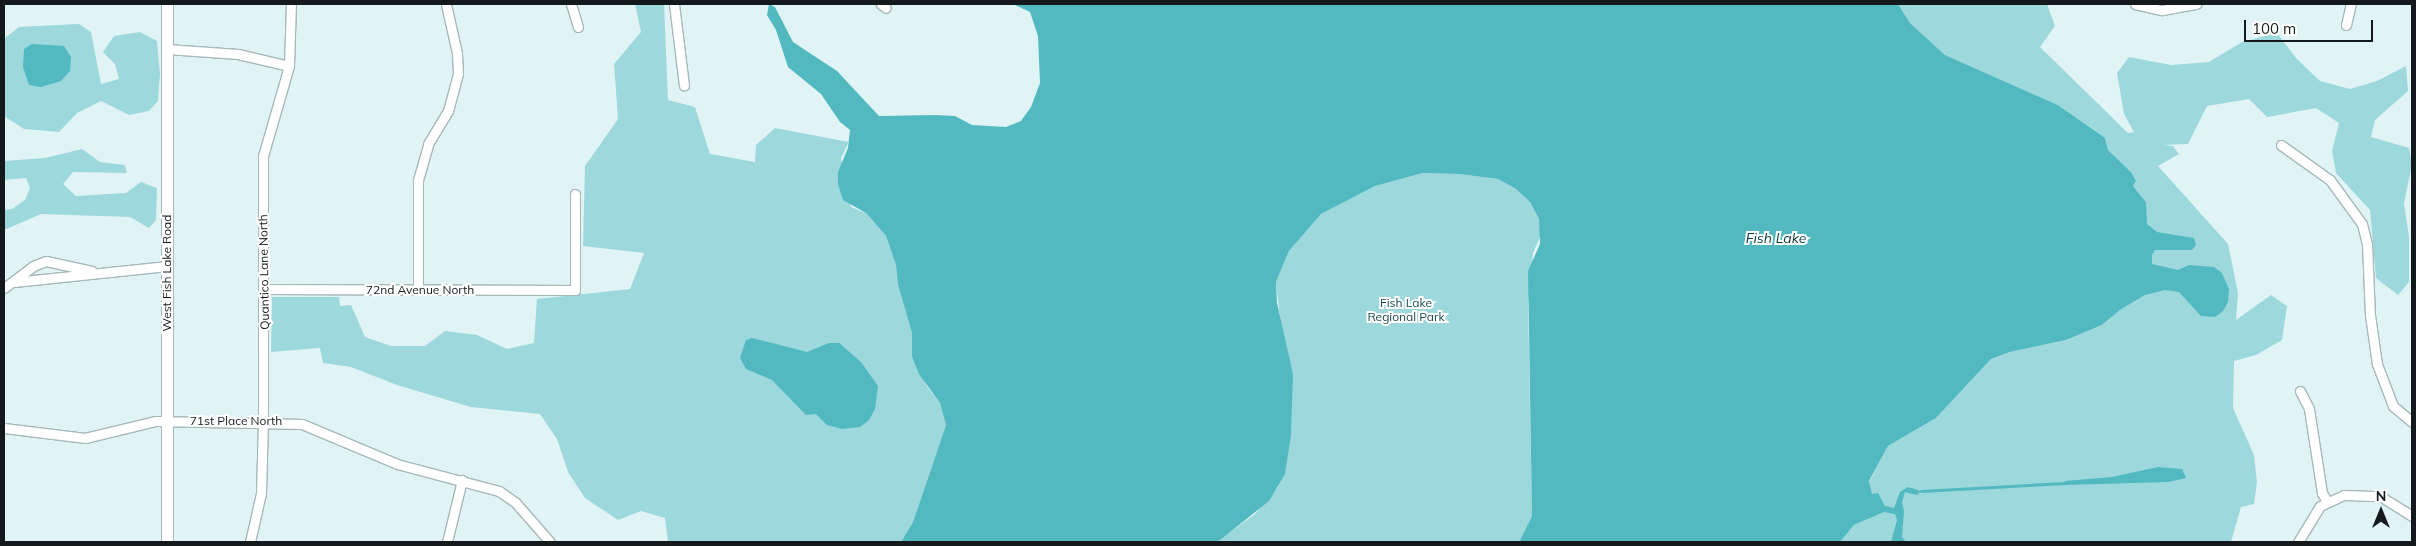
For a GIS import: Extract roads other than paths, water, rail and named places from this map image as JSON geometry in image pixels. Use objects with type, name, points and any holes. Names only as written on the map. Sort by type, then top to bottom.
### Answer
[{"type":"street","name":"West Fish Lake Road","points":[[167,4],[167,542]]},
{"type":"street","name":"Quantico Lane North","points":[[251,542],[260,499],[263,421],[265,289],[262,156],[289,66],[291,4]]},
{"type":"street","points":[[418,290],[418,180],[428,144],[448,111],[458,73],[457,53],[446,4]]},
{"type":"street","points":[[571,4],[578,27]]},
{"type":"street","points":[[674,4],[684,85]]},
{"type":"street","points":[[2136,4],[2162,10],[2196,4]]},
{"type":"street","points":[[2346,24],[2350,4]]},
{"type":"street","points":[[167,50],[238,54],[289,66]]},
{"type":"street","points":[[2281,145],[2330,180],[2362,224],[2377,364],[2393,406],[2412,422]]},
{"type":"street","name":"72nd Avenue North","points":[[265,289],[575,290],[575,194]]},
{"type":"street","points":[[4,288],[33,266],[46,261],[100,272]]},
{"type":"street","points":[[14,282],[167,266]]},
{"type":"street","points":[[2300,391],[2309,409],[2322,493],[2326,501]]},
{"type":"street","name":"71st Place North","points":[[4,428],[85,438],[147,422],[263,421],[302,424],[397,464],[488,486],[508,497],[550,542]]},
{"type":"street","points":[[447,542],[462,480]]},
{"type":"street","points":[[2298,542],[2314,515],[2326,501],[2344,495],[2368,494],[2380,496],[2412,516]]},
{"type":"water","name":"Fish Lake","points":[[769,4],[775,7],[793,42],[837,71],[879,116],[955,116],[972,125],[1006,127],[1021,121],[1031,107],[1040,83],[1038,36],[1030,12],[1015,5],[988,4],[1898,4],[1910,23],[1945,55],[2058,105],[2105,138],[2108,150],[2131,172],[2136,181],[2133,186],[2146,202],[2147,224],[2157,232],[2194,238],[2196,245],[2192,250],[2155,250],[2152,255],[2152,264],[2178,270],[2189,265],[2214,267],[2222,273],[2229,289],[2228,302],[2223,311],[2215,317],[2201,316],[2179,292],[2165,290],[2145,295],[2120,310],[2102,325],[2066,340],[2010,352],[1991,359],[1936,418],[1888,446],[1869,481],[1872,494],[1878,493],[1885,506],[1894,508],[1900,492],[1908,487],[1921,491],[1917,495],[1905,492],[1902,502],[1904,511],[1902,537],[1906,542],[1891,542],[1897,520],[1895,514],[1884,512],[1854,525],[1840,542],[1519,542],[1532,516],[1528,271],[1540,244],[1539,219],[1530,202],[1516,189],[1498,179],[1459,174],[1423,173],[1375,186],[1321,214],[1289,251],[1276,282],[1277,303],[1293,374],[1291,435],[1285,474],[1269,501],[1220,540],[1216,542],[901,542],[913,522],[946,425],[940,403],[919,374],[912,357],[912,333],[898,285],[896,265],[886,236],[866,213],[843,200],[838,184],[838,172],[848,148],[850,130],[840,122],[821,94],[788,67],[776,30],[767,15]]},
{"type":"water","points":[[32,44],[64,46],[71,57],[70,71],[61,81],[41,87],[29,85],[23,67],[24,49]]},
{"type":"water","points":[[752,338],[807,352],[829,343],[839,343],[861,362],[878,386],[875,409],[869,420],[860,427],[842,429],[827,425],[816,414],[806,415],[772,380],[746,369],[740,358],[746,340]]},
{"type":"water","points":[[2158,467],[2182,469],[2186,478],[2168,482],[2064,485],[2065,481],[2112,477]]},
{"type":"waterway","points":[[1921,491],[2065,483]]},
{"type":"park label","name":"Fish Lake Regional Park","points":[[1406,310]]}]
